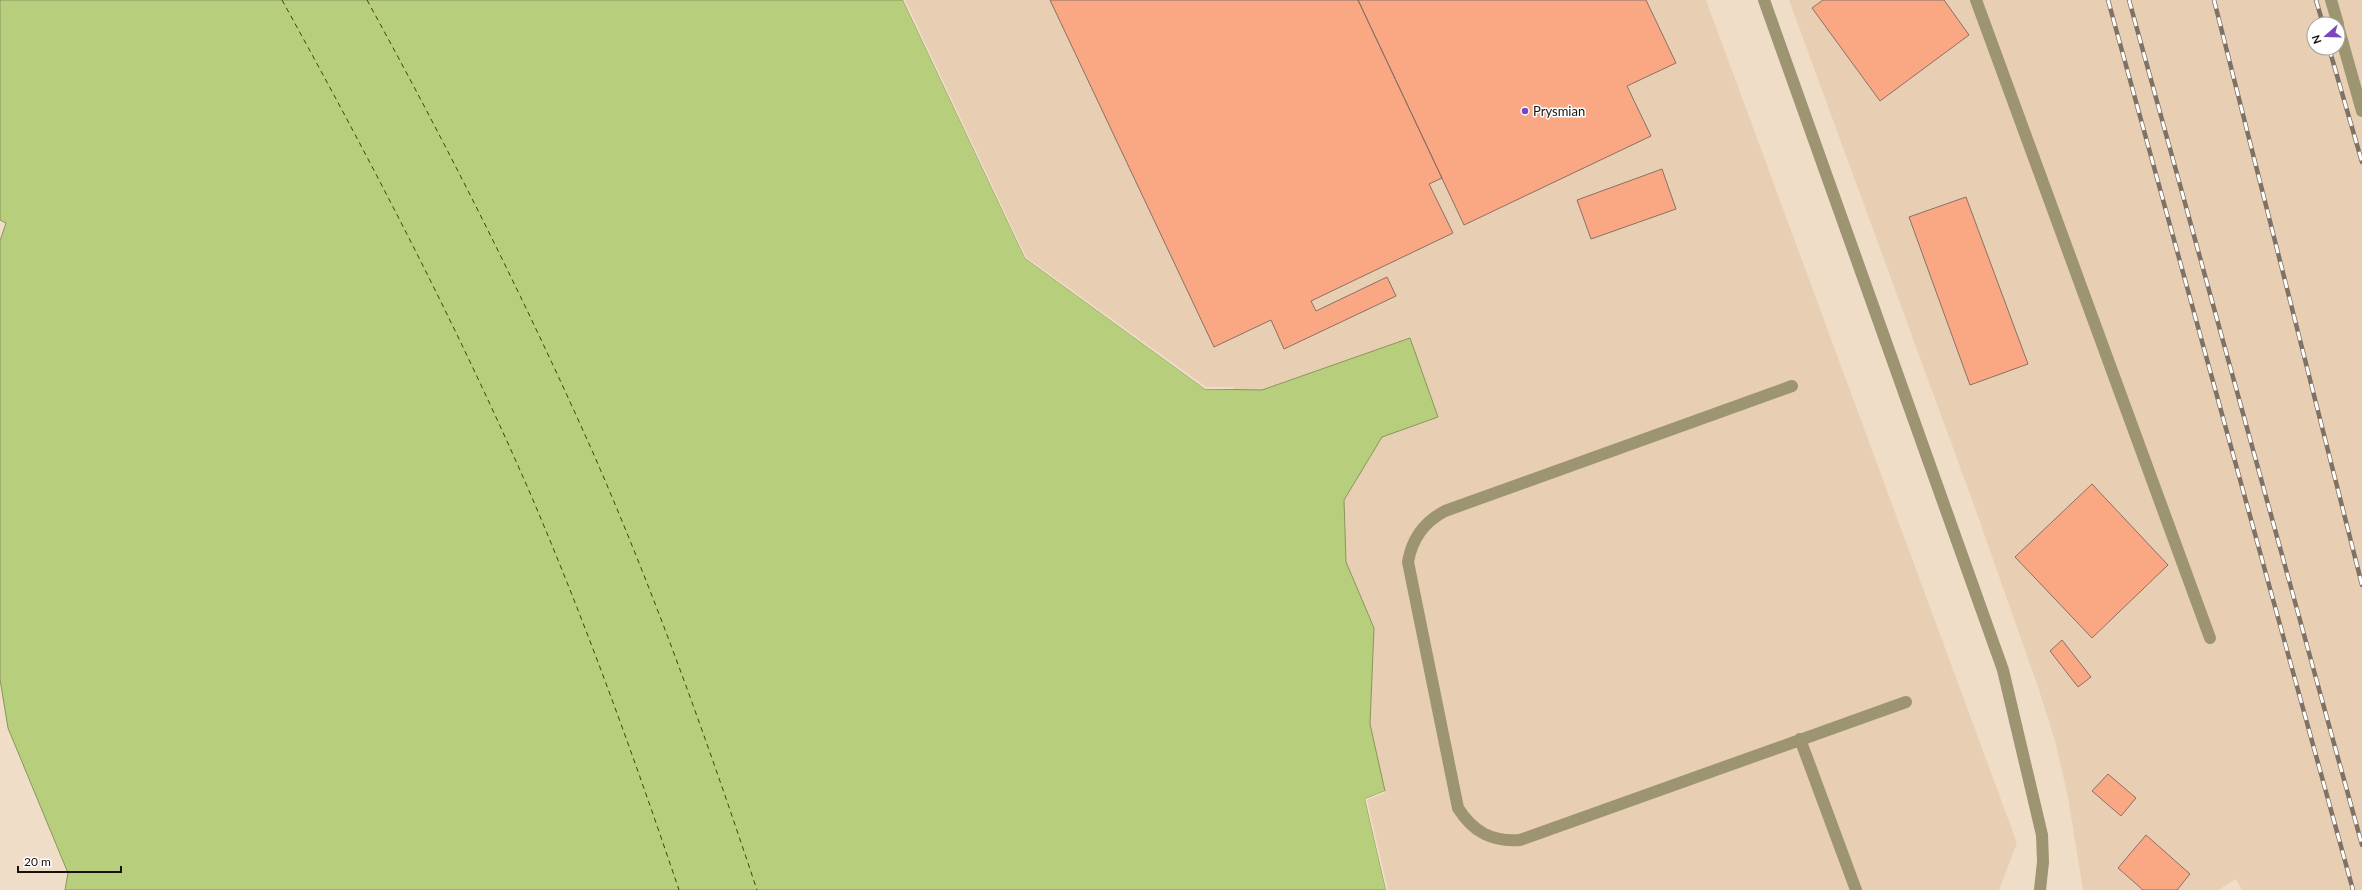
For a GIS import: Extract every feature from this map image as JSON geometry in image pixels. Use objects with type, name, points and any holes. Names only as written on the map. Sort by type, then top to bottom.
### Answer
[{"type":"street","points":[[1764,0],[2003,670],[2013,707],[2042,836],[2043,862],[2040,890]]},
{"type":"street","points":[[1976,0],[2210,638]]},
{"type":"street","points":[[2331,0],[2335,16]]},
{"type":"street","points":[[2346,53],[2362,110]]},
{"type":"street","points":[[1792,386],[1445,511],[1434,517],[1416,536],[1410,549],[1408,562],[1458,808],[1466,820],[1477,830],[1489,837],[1505,841],[1520,840],[1906,702]]},
{"type":"street","points":[[1800,739],[1856,890]]},
{"type":"shaded area","points":[[0,0],[903,0],[1025,258],[1205,389],[1262,390],[1410,338],[1438,417],[1382,437],[1344,500],[1346,562],[1374,628],[1370,724],[1385,791],[1365,799],[1386,890],[65,890],[68,873],[8,728],[0,679],[0,241],[6,223],[0,220]]},
{"type":"shaded area","points":[[903,0],[1706,0],[2017,843],[1999,890],[1386,890],[1365,799],[1385,791],[1370,724],[1374,628],[1346,562],[1344,500],[1382,437],[1438,417],[1410,338],[1261,390],[1205,389],[1025,258]]},
{"type":"shaded area","points":[[1789,0],[2362,0],[2362,890],[2242,890],[2236,879],[2218,890],[2083,890],[2068,797],[2055,741],[2038,687],[1975,508]]},
{"type":"pier","points":[[903,0],[905,0],[1026,257],[1206,387],[1233,387],[1234,389],[1205,389],[1025,258]]},
{"type":"pier","points":[[1385,791],[1385,793],[1367,800],[1388,890],[1386,890],[1365,799]]},
{"type":"building","points":[[1050,0],[1358,0],[1442,178],[1429,184],[1453,233],[1311,301],[1316,311],[1387,277],[1396,296],[1284,349],[1271,320],[1214,347]]},
{"type":"building","name":"Prysmian","points":[[1358,0],[1646,0],[1676,63],[1627,86],[1651,136],[1464,225]]},
{"type":"building","points":[[1823,0],[1944,0],[1969,35],[1880,101],[1812,8]]},
{"type":"building","points":[[1662,169],[1676,209],[1591,239],[1577,200]]},
{"type":"building","points":[[1966,197],[2028,364],[1970,385],[1909,217]]},
{"type":"building","points":[[2092,484],[2168,565],[2092,638],[2015,557]]},
{"type":"building","points":[[2062,640],[2091,677],[2078,687],[2050,651]]},
{"type":"building","points":[[2108,774],[2136,798],[2121,816],[2092,791]]},
{"type":"building","points":[[2146,835],[2190,874],[2177,890],[2143,890],[2118,868]]},
{"type":"ferry route","points":[[282,0],[379,180],[441,301],[527,486],[607,686],[679,890]]},
{"type":"ferry route","points":[[367,0],[457,169],[485,225],[541,339],[594,455],[660,616],[720,780],[757,890]]},
{"type":"railway","points":[[2108,0],[2353,890]]},
{"type":"railway","points":[[2129,0],[2362,845]]},
{"type":"railway","points":[[2214,0],[2362,585]]},
{"type":"railway","points":[[2316,0],[2321,16]]},
{"type":"railway","points":[[2331,56],[2362,162]]},
{"type":"place","name":"Prysmian","points":[[1525,111]]}]
